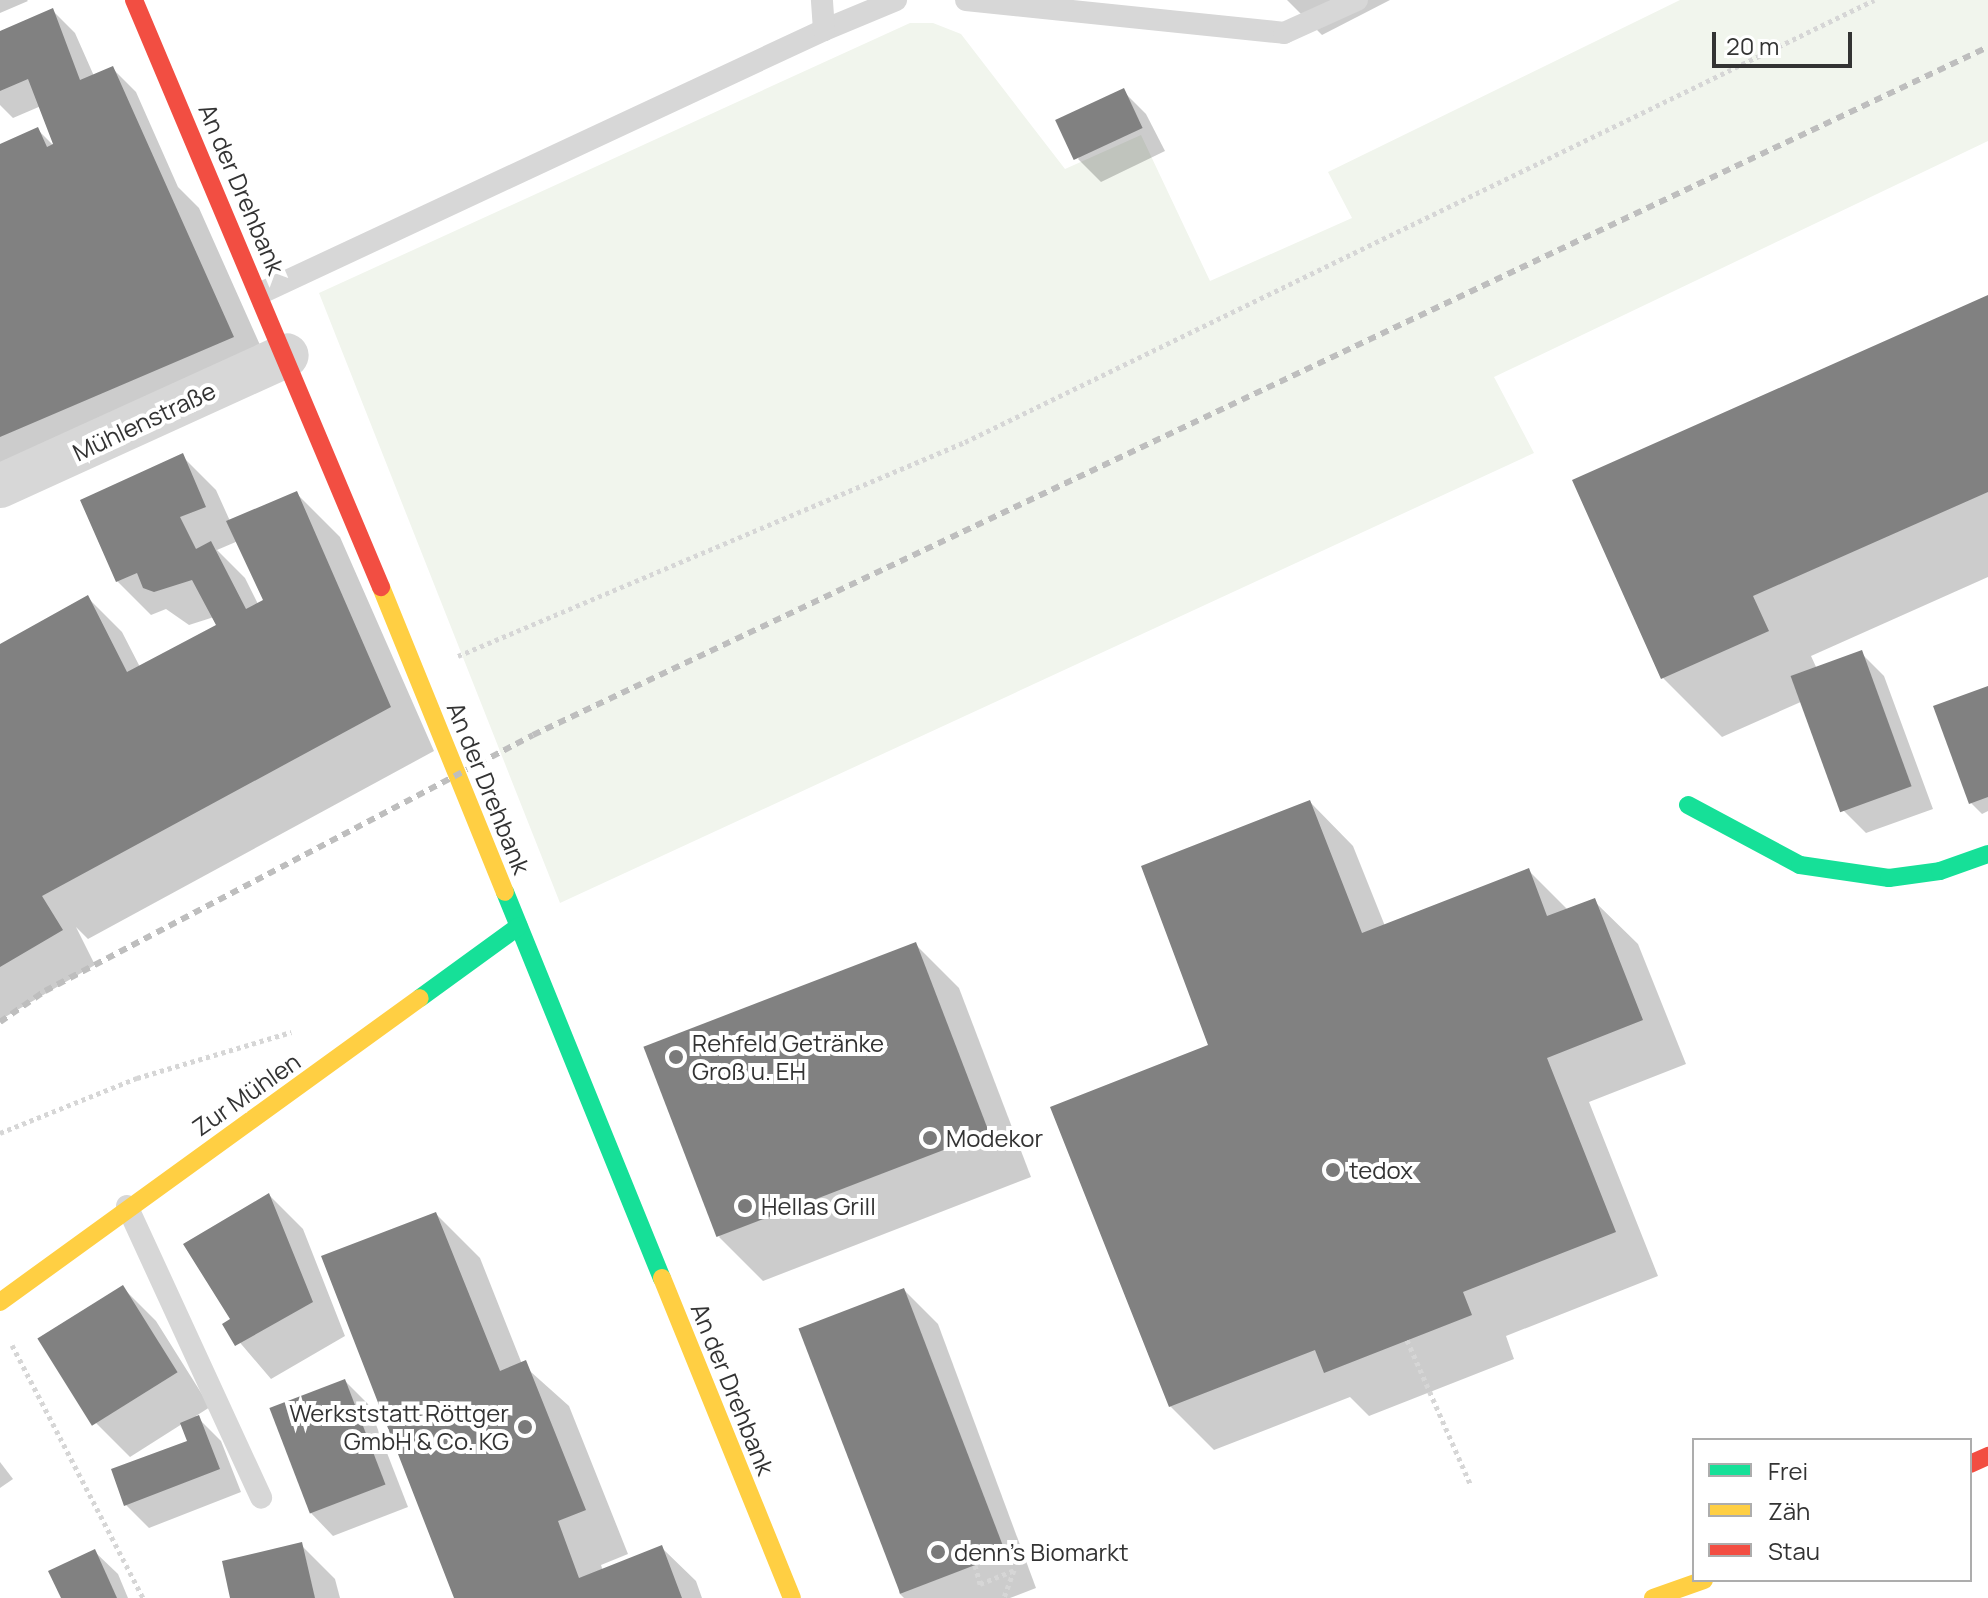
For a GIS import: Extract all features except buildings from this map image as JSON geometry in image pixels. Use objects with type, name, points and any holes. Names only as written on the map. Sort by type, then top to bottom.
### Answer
[{"type":"street","name":"An der Drehbank","points":[[134,0],[287,355],[792,1598]]},
{"type":"street","name":"Mühlenstraße","points":[[0,486],[287,355]]},
{"type":"street","points":[[1688,805],[1800,865],[1889,878],[1940,871],[1988,854]]},
{"type":"street","name":"Zur Mühlen","points":[[0,1302],[127,1206],[427,997],[519,926]]},
{"type":"street","points":[[1653,1598],[1698,1582]]},
{"type":"lane","points":[[822,0],[824,30]]},
{"type":"lane","points":[[261,293],[824,30],[896,0]]},
{"type":"lane","points":[[966,0],[1284,33],[1357,0]]},
{"type":"lane","points":[[127,1206],[261,1498]]},
{"type":"path","points":[[416,674],[965,442],[1874,0]]},
{"type":"path","points":[[0,1133],[69,1102],[218,1050],[308,1027]]},
{"type":"path","points":[[7,1336],[143,1598]]},
{"type":"path","points":[[1407,1340],[1471,1486]]},
{"type":"path","points":[[975,1565],[980,1584],[1014,1570],[1004,1598]]},
{"type":"shaded area","points":[[1680,0],[1988,0],[1988,141],[1494,377],[1534,453],[560,903],[319,293],[910,23],[933,23],[961,34],[1065,169],[1141,135],[1210,281],[1352,218],[1328,172]]},
{"type":"railway","points":[[0,1022],[45,991],[533,735],[1988,47]]},
{"type":"traffic: fast","points":[[1688,805],[1800,865],[1889,878],[1940,871],[1988,854]]},
{"type":"traffic: fast","points":[[505,892],[662,1278]]},
{"type":"traffic: fast","points":[[420,998],[519,926]]},
{"type":"traffic: slow","points":[[381,587],[505,892]]},
{"type":"traffic: slow","points":[[0,1302],[420,998]]},
{"type":"traffic: slow","points":[[662,1278],[792,1598]]},
{"type":"traffic: slow","points":[[1653,1598],[1698,1582]]},
{"type":"traffic: jam","points":[[134,0],[381,587]]},
{"type":"traffic: jam","points":[[1972,1463],[1988,1456]]},
{"type":"place","name":"Rehfeld Getränke Groß u. EH","points":[[676,1057]]},
{"type":"place","name":"Modekor","points":[[930,1138]]},
{"type":"place","name":"tedox","points":[[1333,1170]]},
{"type":"place","name":"Hellas Grill","points":[[745,1206]]},
{"type":"place","name":"Werkststatt Röttger GmbH & Co. KG","points":[[525,1427]]},
{"type":"place","name":"denn's Biomarkt","points":[[938,1552]]}]
